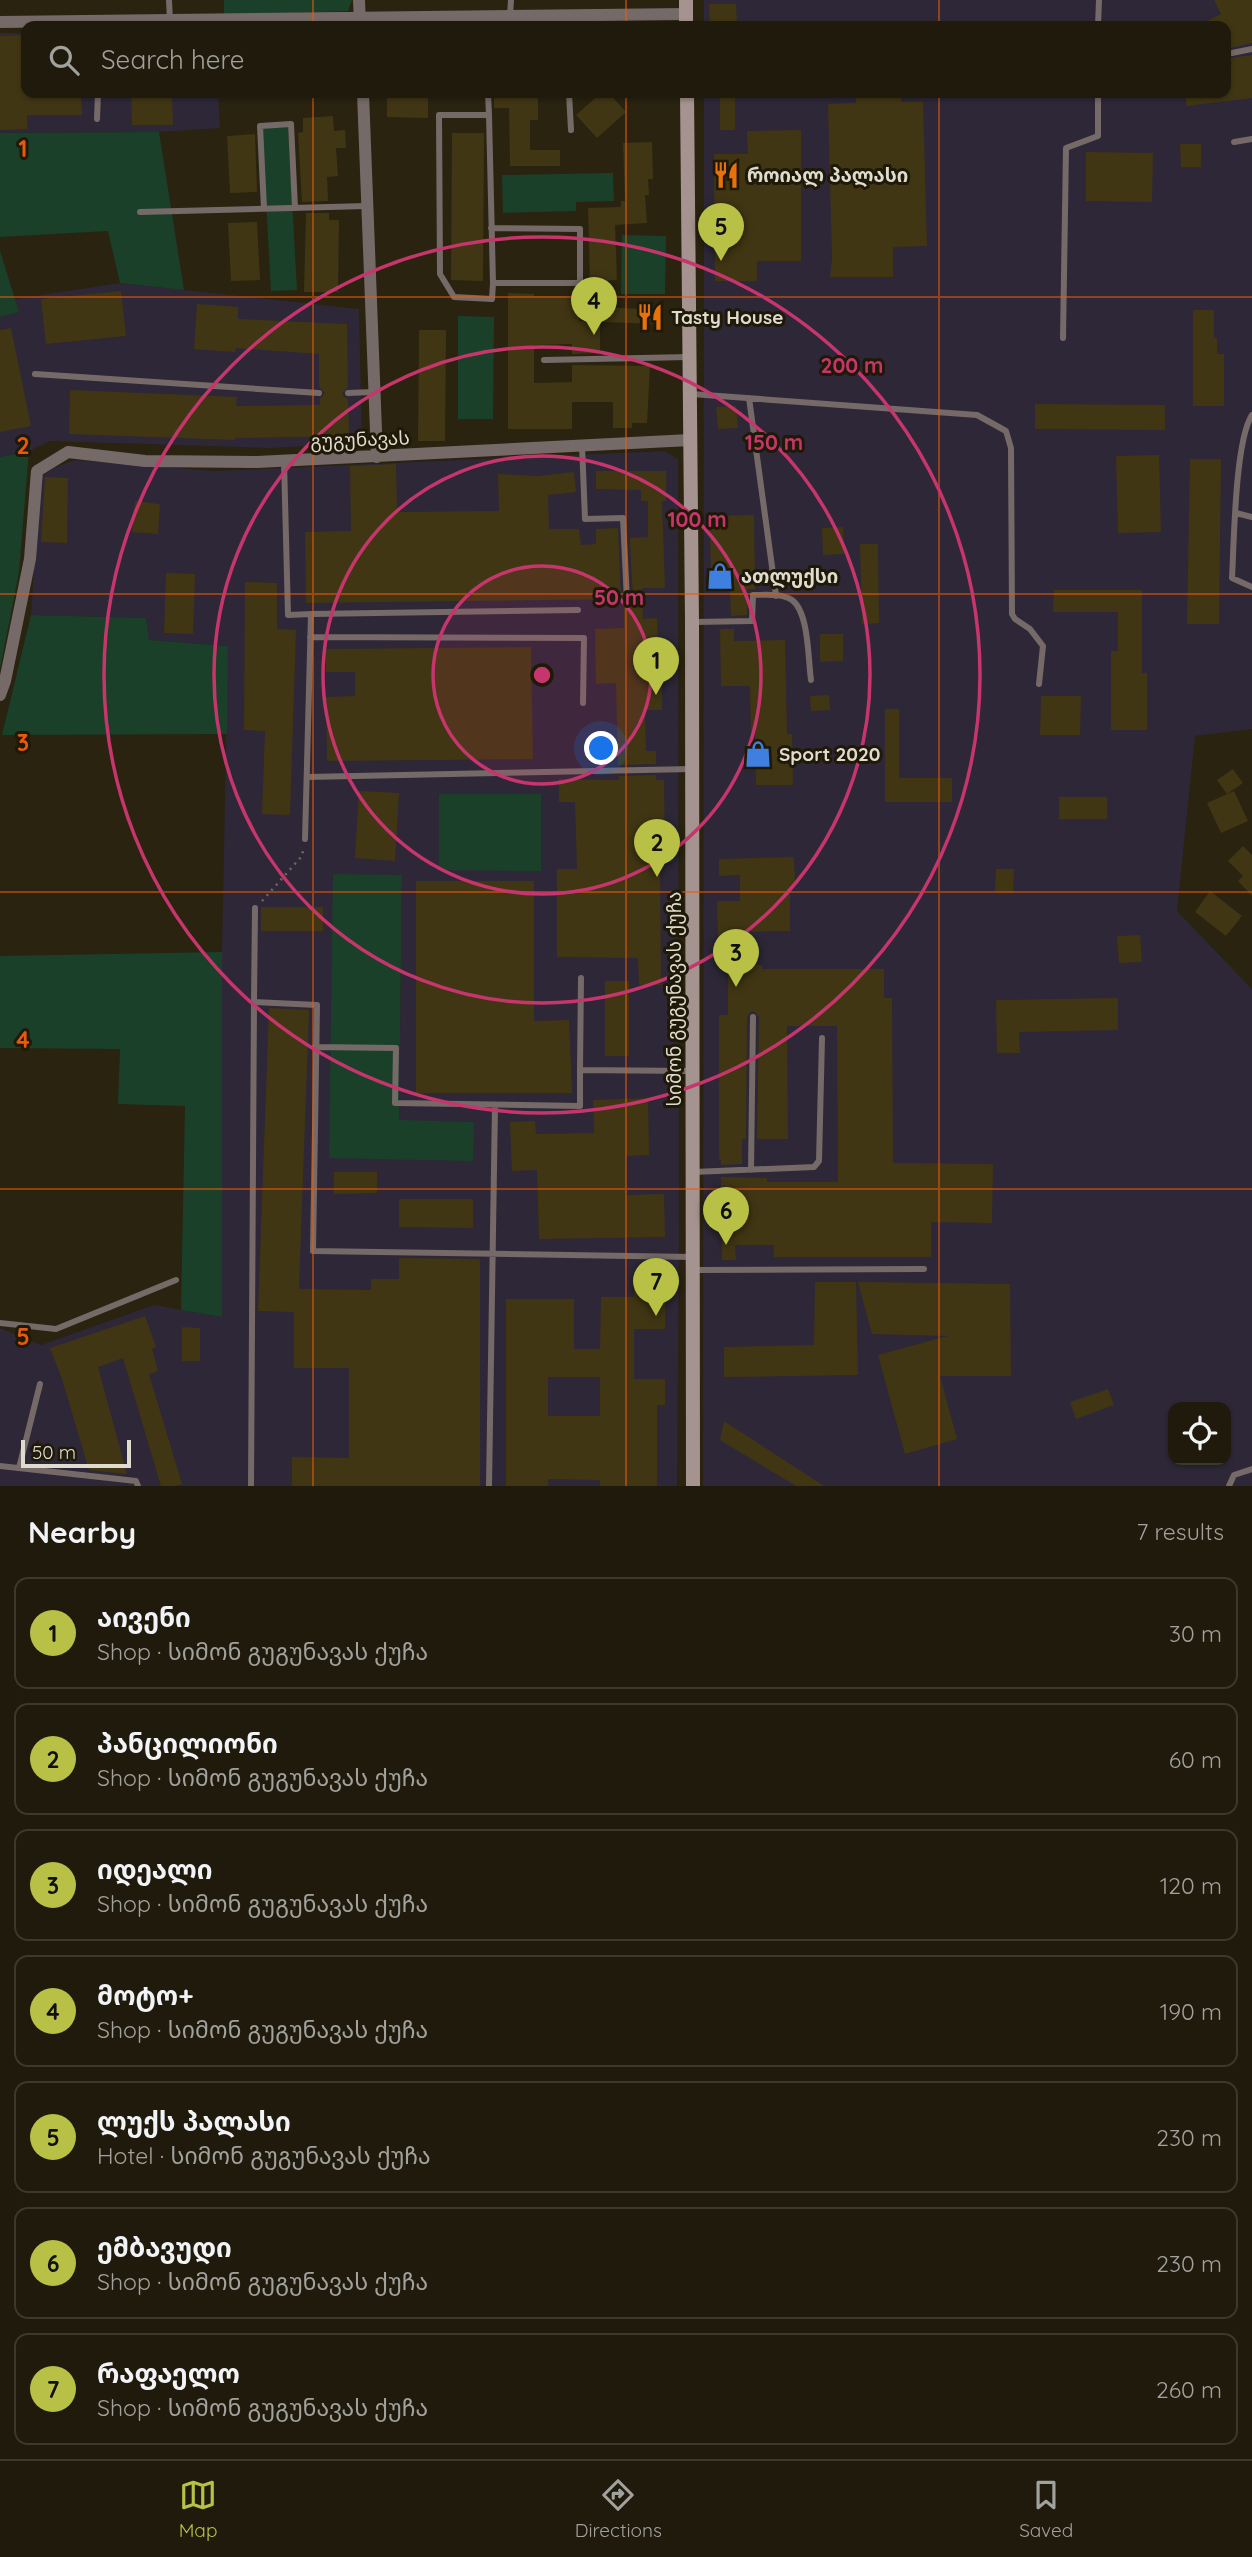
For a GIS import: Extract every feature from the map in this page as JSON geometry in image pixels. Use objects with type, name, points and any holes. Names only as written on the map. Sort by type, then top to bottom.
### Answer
[{"type":"main road","name":"სიმონ გუგუნავას ქუჩა","points":[[687,98],[692,622],[693,1486]]},
{"type":"street","points":[[359,0],[360,21]]},
{"type":"street","points":[[491,21],[510,17],[566,21],[686,13]]},
{"type":"street","points":[[0,22],[21,22]]},
{"type":"street","points":[[363,98],[377,457]]},
{"type":"street","name":"გუგუნავას","points":[[0,695],[30,559],[37,471],[68,452],[145,461],[284,461],[690,440]]},
{"type":"lane","points":[[169,0],[170,21]]},
{"type":"lane","points":[[510,17],[511,0]]},
{"type":"lane","points":[[1098,21],[1099,0]]},
{"type":"lane","points":[[1232,53],[1252,49]]},
{"type":"lane","points":[[97,119],[98,98]]},
{"type":"lane","points":[[488,98],[489,115],[491,228],[493,283],[492,299],[454,297],[440,274],[439,115],[489,115]]},
{"type":"lane","points":[[569,98],[571,130]]},
{"type":"lane","points":[[1063,338],[1066,148],[1098,136],[1098,98]]},
{"type":"lane","points":[[264,209],[260,126],[291,124],[296,208]]},
{"type":"lane","points":[[1234,142],[1252,139]]},
{"type":"lane","points":[[140,212],[367,206]]},
{"type":"lane","points":[[491,228],[580,229],[580,283],[493,283]]},
{"type":"lane","points":[[544,360],[689,357]]},
{"type":"lane","points":[[35,374],[319,393]]},
{"type":"lane","points":[[348,393],[374,392]]},
{"type":"lane","points":[[690,394],[977,415],[1006,431],[1011,448],[1012,614],[1015,620],[1030,629],[1043,646],[1039,684]]},
{"type":"lane","points":[[749,398],[776,596]]},
{"type":"lane","points":[[1252,415],[1246,425],[1232,578],[1252,587]]},
{"type":"lane","points":[[583,445],[585,519],[623,518],[627,601]]},
{"type":"lane","points":[[284,461],[288,615],[578,610]]},
{"type":"lane","points":[[1236,513],[1252,516]]},
{"type":"lane","points":[[692,622],[752,621],[753,595],[792,600],[803,615],[811,680]]},
{"type":"lane","points":[[305,839],[311,614]]},
{"type":"lane","points":[[310,637],[584,638],[583,703]]},
{"type":"lane","points":[[307,777],[692,769]]},
{"type":"lane","points":[[251,1486],[255,908]]},
{"type":"lane","points":[[315,1047],[396,1048],[395,1103],[580,1106],[580,978]]},
{"type":"lane","points":[[254,1002],[317,1005],[313,1251],[493,1254],[694,1264],[924,1269]]},
{"type":"lane","points":[[751,1170],[753,1017]]},
{"type":"lane","points":[[693,1172],[814,1167],[819,1161],[822,1038]]},
{"type":"lane","points":[[580,1070],[693,1071]]},
{"type":"lane","points":[[489,1486],[495,1105]]},
{"type":"lane","points":[[0,1323],[56,1329],[176,1280]]},
{"type":"lane","points":[[19,1468],[40,1384]]},
{"type":"lane","points":[[0,1466],[136,1481],[138,1486]]},
{"type":"lane","points":[[1228,1486],[1234,1475],[1252,1469]]},
{"type":"path","points":[[255,908],[302,856],[305,839]]},
{"type":"shaded area","points":[[704,0],[1252,0],[1252,729],[1195,736],[1177,911],[1252,989],[1252,1486],[703,1486],[704,98],[1231,98],[1231,21],[704,21]]},
{"type":"shaded area","points":[[0,33],[21,33],[21,98],[218,98],[220,128],[159,132],[0,133]]},
{"type":"shaded area","points":[[120,283],[359,309],[362,443],[271,448],[50,441],[29,451],[0,457],[0,317],[19,312],[15,299]]},
{"type":"shaded area","points":[[665,451],[678,459],[677,1486],[0,1486],[0,1328],[41,1345],[154,1305],[222,1317],[222,952],[228,646],[148,640],[146,618],[31,615],[40,477],[75,460],[214,471]],"holes":[[[402,875],[399,1121],[474,1122],[329,1158]]]},
{"type":"green space","points":[[224,0],[352,0],[348,11],[224,15]]},
{"type":"green space","points":[[288,127],[297,290],[271,291],[262,128]]},
{"type":"green space","points":[[159,132],[184,290],[120,283],[108,231],[0,237],[0,133]]},
{"type":"green space","points":[[613,173],[614,201],[576,202],[576,211],[503,213],[502,175]]},
{"type":"green space","points":[[622,235],[666,236],[665,294],[621,294]]},
{"type":"green space","points":[[0,251],[19,312],[0,317]]},
{"type":"green space","points":[[458,316],[494,317],[493,419],[458,419]]},
{"type":"green space","points":[[29,451],[19,572],[0,669],[0,457]]},
{"type":"green space","points":[[31,615],[146,618],[149,640],[228,646],[227,734],[2,735]]},
{"type":"green space","points":[[439,794],[541,794],[541,871],[439,870]]},
{"type":"green space","points":[[333,874],[402,875],[399,1120],[474,1122],[473,1161],[329,1158]]},
{"type":"green space","points":[[222,952],[222,1317],[181,1310],[185,1106],[118,1104],[120,1049],[0,1048],[0,956]]},
{"type":"building","points":[[1214,0],[1252,0],[1252,43],[1231,48],[1231,21],[1207,21],[1221,14]]},
{"type":"building","points":[[709,4],[736,4],[737,21],[710,21]]},
{"type":"building","points":[[21,35],[21,98],[81,98],[82,115],[27,115],[27,129],[0,130],[0,36]]},
{"type":"building","points":[[1252,55],[1252,98],[1186,106],[1186,98],[1231,98],[1231,58]]},
{"type":"building","points":[[131,98],[172,98],[173,125],[132,125]]},
{"type":"building","points":[[387,98],[428,98],[428,118],[387,117]]},
{"type":"building","points":[[494,98],[538,98],[538,120],[530,120],[530,150],[560,150],[560,166],[510,166],[509,108],[494,108]]},
{"type":"building","points":[[595,98],[613,98],[626,112],[597,138],[576,115]]},
{"type":"building","points":[[720,98],[735,98],[735,130],[720,130]]},
{"type":"building","points":[[856,98],[901,98],[901,102],[923,102],[927,246],[893,247],[893,277],[830,277],[832,258],[828,104],[856,103]]},
{"type":"building","points":[[333,116],[334,131],[345,130],[346,148],[336,148],[338,176],[327,177],[328,201],[302,202],[298,133],[303,132],[303,118]]},
{"type":"building","points":[[801,130],[801,261],[757,261],[757,281],[715,281],[714,154],[748,154],[747,131]]},
{"type":"building","points":[[452,133],[484,133],[483,281],[451,280]]},
{"type":"building","points":[[255,134],[257,192],[230,193],[227,136]]},
{"type":"building","points":[[652,142],[653,179],[648,179],[649,195],[645,195],[647,223],[615,225],[617,280],[590,281],[588,208],[621,207],[621,201],[625,201],[623,143]]},
{"type":"building","points":[[1180,144],[1201,144],[1201,167],[1181,167]]},
{"type":"building","points":[[1086,152],[1153,153],[1152,202],[1086,201]]},
{"type":"building","points":[[306,213],[329,213],[329,220],[339,220],[338,292],[304,292]]},
{"type":"building","points":[[257,222],[260,280],[231,281],[228,223]]},
{"type":"building","points":[[121,291],[126,336],[46,344],[41,299]]},
{"type":"building","points":[[508,293],[579,296],[579,321],[600,321],[600,353],[572,354],[572,344],[534,345],[534,383],[572,382],[572,365],[650,366],[647,423],[632,423],[632,428],[613,428],[613,402],[572,402],[572,429],[508,429]]},
{"type":"building","points":[[197,304],[238,307],[238,319],[347,324],[348,387],[342,393],[348,399],[349,436],[235,440],[69,434],[70,390],[237,397],[236,406],[320,405],[320,399],[325,393],[319,387],[319,354],[236,348],[235,352],[194,349]]},
{"type":"building","points":[[603,307],[658,310],[658,324],[602,322]]},
{"type":"building","points":[[1193,310],[1214,310],[1217,354],[1224,354],[1224,406],[1193,406]]},
{"type":"building","points":[[11,328],[31,426],[0,432],[0,330]]},
{"type":"building","points":[[419,330],[446,330],[445,441],[418,441]]},
{"type":"building","points":[[1035,404],[1165,405],[1165,430],[1035,429]]},
{"type":"building","points":[[736,406],[738,428],[718,429],[716,407]]},
{"type":"building","points":[[1159,455],[1161,532],[1118,533],[1116,456]]},
{"type":"building","points":[[1190,459],[1221,459],[1219,624],[1187,624]]},
{"type":"building","points":[[396,464],[397,512],[499,511],[498,474],[538,476],[574,472],[576,492],[548,495],[549,529],[579,529],[581,545],[596,544],[596,529],[618,528],[621,599],[306,603],[305,532],[351,531],[350,466]]},
{"type":"building","points":[[596,471],[666,471],[666,501],[662,501],[665,588],[642,588],[643,619],[657,618],[658,648],[653,648],[654,683],[662,682],[662,710],[645,710],[646,751],[656,751],[656,764],[618,765],[616,683],[596,684],[595,629],[624,628],[624,606],[629,606],[633,601],[630,538],[648,537],[648,501],[641,501],[641,490],[596,489]]},
{"type":"building","points":[[45,477],[68,478],[67,543],[41,542]]},
{"type":"building","points":[[135,501],[160,504],[158,534],[132,532]]},
{"type":"building","points":[[754,515],[755,589],[747,589],[747,615],[731,616],[730,589],[711,590],[710,516]]},
{"type":"building","points":[[843,527],[844,554],[823,555],[822,528]]},
{"type":"building","points":[[860,544],[878,544],[879,623],[862,624]]},
{"type":"building","points":[[166,573],[195,574],[193,634],[164,633]]},
{"type":"building","points":[[245,582],[277,583],[277,629],[296,630],[290,815],[262,814],[265,731],[244,730]]},
{"type":"building","points":[[1054,590],[1142,590],[1142,673],[1147,673],[1147,730],[1111,730],[1111,651],[1118,651],[1118,612],[1053,612]]},
{"type":"building","points":[[720,629],[734,629],[734,641],[785,640],[787,734],[792,734],[793,785],[756,785],[750,686],[721,686]]},
{"type":"building","points":[[820,634],[843,634],[843,661],[820,662]]},
{"type":"building","points":[[531,647],[533,759],[327,761],[326,697],[355,696],[355,672],[326,672],[326,649]]},
{"type":"building","points":[[829,695],[830,710],[811,711],[810,696]]},
{"type":"building","points":[[1041,696],[1081,696],[1080,735],[1040,735]]},
{"type":"building","points":[[885,709],[899,709],[899,778],[952,778],[952,802],[885,802]]},
{"type":"building","points":[[1233,769],[1243,783],[1227,794],[1217,780]]},
{"type":"building","points":[[656,775],[656,780],[664,780],[665,855],[660,855],[661,985],[639,985],[638,958],[557,957],[557,869],[577,869],[575,802],[559,802],[559,779],[619,780],[619,776]]},
{"type":"building","points":[[359,791],[399,793],[395,861],[355,858]]},
{"type":"building","points":[[1234,791],[1248,821],[1221,833],[1207,803]]},
{"type":"building","points":[[1059,797],[1107,797],[1107,819],[1059,819]]},
{"type":"building","points":[[1243,846],[1252,855],[1252,896],[1238,881],[1243,876],[1228,861]]},
{"type":"building","points":[[794,857],[795,885],[790,885],[790,931],[739,932],[739,943],[718,944],[717,901],[740,901],[740,875],[719,876],[719,859]]},
{"type":"building","points":[[996,869],[1014,869],[1013,893],[995,892]]},
{"type":"building","points":[[416,881],[534,881],[534,1021],[569,1020],[572,1093],[416,1093]]},
{"type":"building","points":[[1210,891],[1242,916],[1226,936],[1195,912]]},
{"type":"building","points":[[261,907],[323,907],[323,931],[261,931]]},
{"type":"building","points":[[1140,935],[1142,962],[1119,963],[1117,936]]},
{"type":"building","points":[[728,965],[762,965],[762,969],[884,969],[884,998],[892,998],[893,1163],[993,1164],[992,1223],[931,1222],[931,1257],[774,1257],[774,1245],[735,1245],[736,1260],[722,1260],[721,1177],[767,1178],[767,1182],[838,1182],[837,1026],[787,1026],[788,1139],[757,1139],[759,1017],[754,1011],[747,1017],[746,1139],[742,1139],[742,1164],[721,1165],[719,1015],[728,1015]]},
{"type":"building","points":[[605,981],[629,981],[629,1056],[605,1056]]},
{"type":"building","points":[[1118,998],[1118,1030],[1019,1032],[1020,1053],[997,1053],[996,1000]]},
{"type":"building","points":[[269,1008],[309,1010],[299,1289],[371,1290],[371,1279],[399,1279],[399,1258],[480,1259],[480,1486],[292,1486],[292,1457],[349,1458],[349,1368],[294,1368],[294,1312],[258,1311]]},
{"type":"building","points":[[648,1098],[649,1155],[626,1156],[627,1195],[664,1194],[665,1237],[539,1239],[537,1170],[512,1171],[510,1122],[535,1121],[536,1134],[594,1133],[593,1100]]},
{"type":"building","points":[[334,1172],[377,1172],[377,1193],[334,1194]]},
{"type":"building","points":[[399,1199],[473,1199],[473,1228],[399,1227]]},
{"type":"building","points":[[815,1282],[856,1282],[858,1375],[724,1377],[724,1347],[814,1345]]},
{"type":"building","points":[[858,1282],[1010,1284],[1011,1376],[940,1376],[957,1439],[905,1454],[878,1355],[948,1336],[872,1334]]},
{"type":"building","points":[[634,1284],[665,1285],[665,1329],[634,1329],[634,1379],[665,1379],[665,1405],[657,1405],[657,1486],[600,1486],[600,1480],[548,1479],[548,1486],[506,1486],[506,1299],[574,1299],[574,1349],[600,1349],[601,1297],[634,1297]],"holes":[[[548,1377],[600,1377],[600,1416],[548,1416]]]},
{"type":"building","points":[[145,1316],[156,1347],[152,1349],[158,1371],[149,1374],[182,1484],[175,1486],[161,1486],[123,1358],[98,1367],[127,1474],[89,1470],[50,1348]]},
{"type":"building","points":[[182,1327],[200,1328],[200,1361],[182,1361]]},
{"type":"building","points":[[1108,1389],[1114,1405],[1076,1419],[1070,1402]]},
{"type":"building","points":[[724,1421],[824,1486],[796,1486],[720,1440]]},
{"type":"place","name":"როიალ პალასი","points":[[726,175]]},
{"type":"place","name":"ლუქს პალასი","points":[[721,261]]},
{"type":"place","name":"Tasty House","points":[[650,317]]},
{"type":"place","name":"მოტო+","points":[[594,335]]},
{"type":"place","name":"ათლუქსი","points":[[720,576]]},
{"type":"place","name":"აივენი","points":[[656,695]]},
{"type":"place","name":"Sport 2020","points":[[758,754]]},
{"type":"place","name":"პანცილიონი","points":[[657,877]]},
{"type":"place","name":"იდეალი","points":[[736,987]]},
{"type":"place","name":"ემბავუდი","points":[[726,1245]]},
{"type":"place","name":"რაფაელო","points":[[656,1316]]}]
